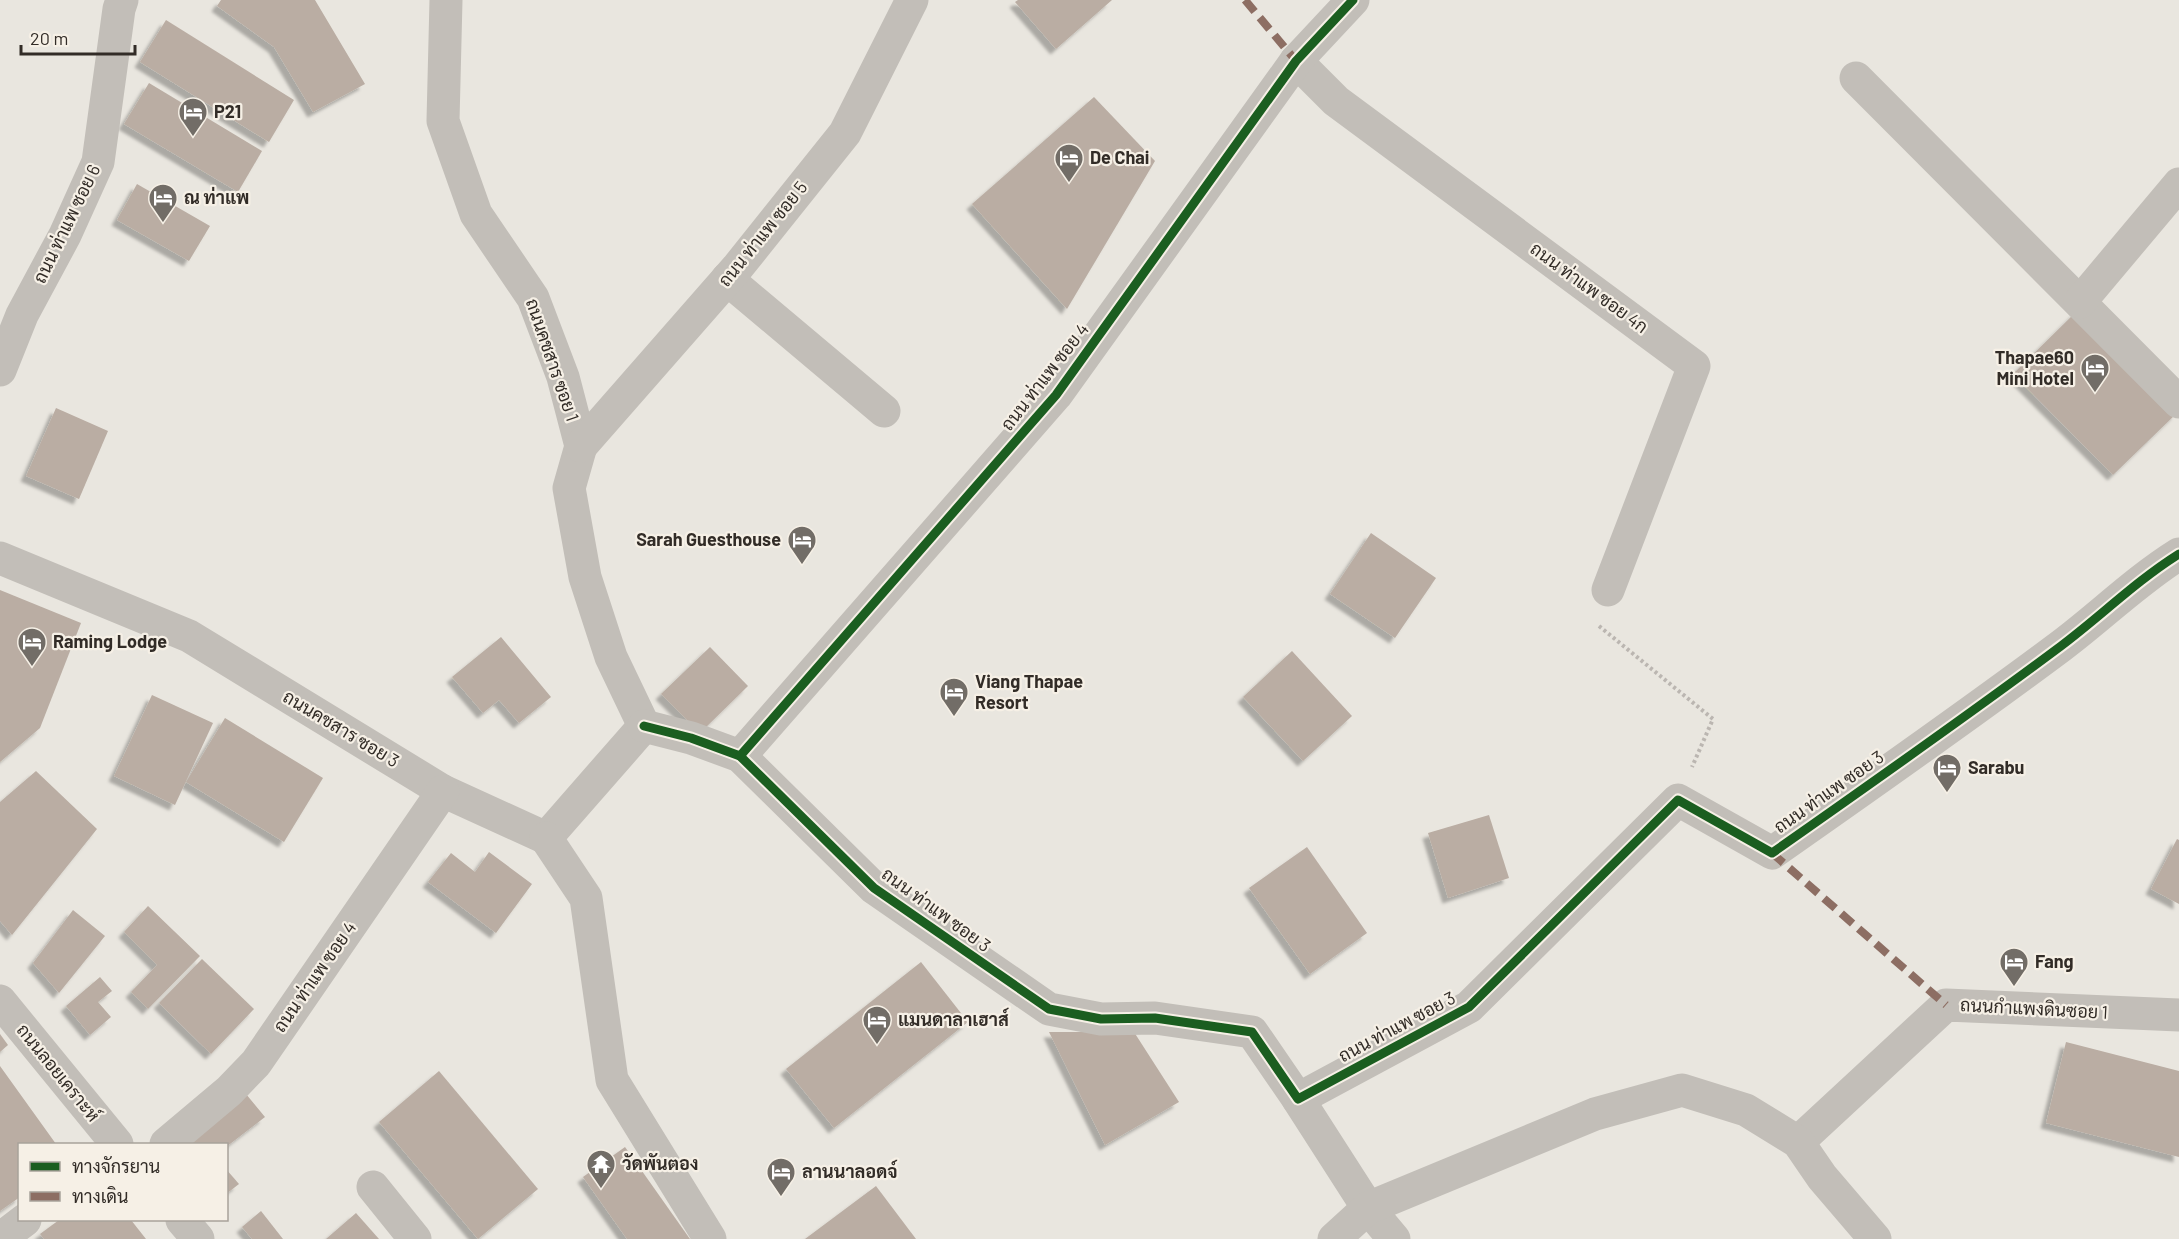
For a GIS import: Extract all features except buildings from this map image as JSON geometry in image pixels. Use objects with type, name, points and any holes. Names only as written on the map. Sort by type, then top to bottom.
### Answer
[{"type":"street","name":"ถนน ท่าแพ ซอย 6","points":[[0,370],[11,309],[64,235],[98,162],[122,0]]},
{"type":"street","name":"ถนนคชสาร ซอย 1","points":[[446,0],[443,121],[476,214],[533,298],[563,377],[581,446],[568,488],[585,577],[611,657],[644,726]]},
{"type":"street","name":"ถนน ท่าแพ ซอย 5","points":[[581,446],[727,279],[845,133],[912,0]]},
{"type":"street","name":"ถนน ท่าแพ ซอย 4","points":[[740,756],[1056,395],[1296,61],[1353,0]]},
{"type":"street","name":"ถนน ท่าแพ ซอย 4ก","points":[[1296,61],[1336,101],[1694,366],[1608,590]]},
{"type":"street","points":[[1856,78],[2179,402]]},
{"type":"street","points":[[2080,302],[2179,184]]},
{"type":"street","points":[[727,279],[884,411]]},
{"type":"street","name":"ถนน ท่าแพ ซอย 3","points":[[644,726],[692,738],[740,756],[874,888],[1049,1010],[1101,1019],[1155,1018],[1252,1032],[1298,1099],[1469,1007],[1678,800],[1772,853],[2064,644],[2150,572],[2179,554]]},
{"type":"street","name":"ถนนคชสาร ซอย 3","points":[[0,558],[189,636],[443,791],[546,838]]},
{"type":"street","points":[[644,726],[546,838],[586,898],[612,1080],[710,1239]]},
{"type":"street","name":"ถนน ท่าแพ ซอย 4","points":[[167,1143],[229,1091],[256,1063],[443,791]]},
{"type":"street","name":"ถนนลอยเคราะห์","points":[[0,1001],[116,1143]]},
{"type":"street","name":"ถนนกำแพงดินซอย 1","points":[[1798,1142],[1946,1005],[2179,1016]]},
{"type":"street","points":[[1334,1239],[1368,1208],[1595,1114],[1682,1090],[1746,1110],[1798,1142],[1822,1177],[1875,1239]]},
{"type":"street","points":[[1298,1099],[1368,1208],[1394,1239]]},
{"type":"street","points":[[373,1187],[415,1239]]},
{"type":"street","points":[[0,1239],[24,1221]]},
{"type":"street","points":[[183,1221],[198,1239]]},
{"type":"path","points":[[1608,590],[1599,626],[1713,719],[1678,800]]},
{"type":"marked path","points":[[1245,0],[1296,61]]},
{"type":"marked path","points":[[1772,853],[1946,1005]]},
{"type":"cycle path","points":[[740,756],[1056,395],[1296,61],[1353,0]]},
{"type":"cycle path","points":[[644,726],[691,738],[740,756],[874,888],[1049,1009],[1101,1019],[1155,1018],[1252,1032],[1298,1099],[1469,1007],[1678,800],[1772,853],[2076,635],[2148,576],[2179,554]]},
{"type":"place","name":"P21","points":[[193,138]]},
{"type":"place","name":"De Chai","points":[[1069,184]]},
{"type":"place","name":"ณ ท่าแพ","points":[[163,224]]},
{"type":"place","name":"Thapae60 Mini Hotel","points":[[2095,394]]},
{"type":"place","name":"Sarah Guesthouse","points":[[802,566]]},
{"type":"place","name":"Raming Lodge","points":[[32,668]]},
{"type":"place","name":"Viang Thapae Resort","points":[[954,718]]},
{"type":"place","name":"Sarabu","points":[[1947,794]]},
{"type":"place","name":"Fang","points":[[2014,988]]},
{"type":"place","name":"แมนดาลาเฮาส์","points":[[877,1046]]},
{"type":"place","name":"วัดพันตอง","points":[[601,1190]]},
{"type":"place","name":"ลานนาลอดจ์","points":[[781,1198]]}]
